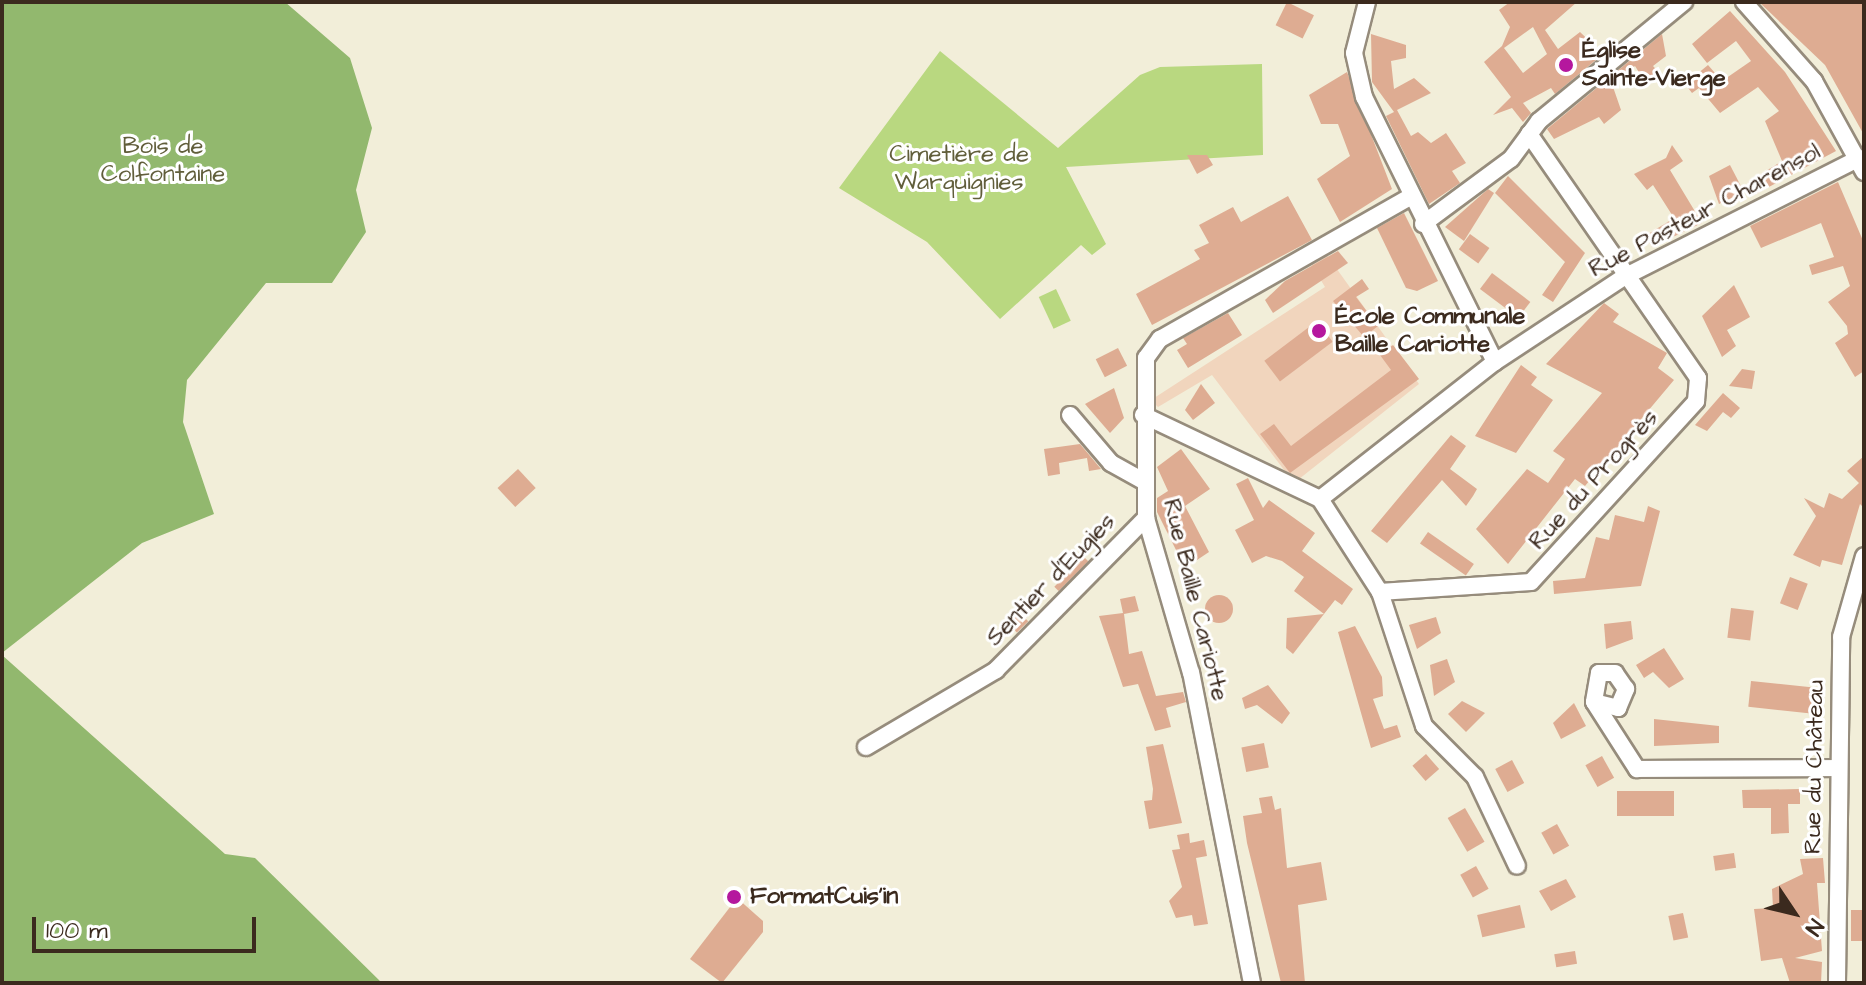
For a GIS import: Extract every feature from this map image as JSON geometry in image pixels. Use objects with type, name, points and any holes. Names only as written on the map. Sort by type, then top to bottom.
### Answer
[{"type":"street","points":[[1423,224],[1511,159],[1529,134],[1684,2]]},
{"type":"street","points":[[1744,2],[1814,81],[1862,165]]},
{"type":"street","points":[[1363,5],[1354,67],[1408,198],[1495,362]]},
{"type":"street","points":[[1529,134],[1624,277]]},
{"type":"street","name":"Rue Pasteur Charensol","points":[[1320,499],[1495,362],[1624,277],[1862,165]]},
{"type":"street","name":"Rue Baille Cariotte","points":[[1252,983],[1191,673],[1146,518],[1143,415],[1146,358],[1160,339],[1408,198]]},
{"type":"street","name":"Rue du Progrès","points":[[1380,592],[1531,582],[1620,492],[1701,389],[1624,277]]},
{"type":"street","points":[[1070,415],[1111,463],[1143,481]]},
{"type":"street","points":[[1143,415],[1320,499],[1380,592],[1424,726],[1475,777],[1517,866]]},
{"type":"street","name":"Sentier d'Eugies","points":[[866,747],[996,670],[1146,518]]},
{"type":"street","name":"Rue du Château","points":[[1837,983],[1842,630],[1864,556]]},
{"type":"street","points":[[1594,702],[1637,769],[1839,768]]},
{"type":"shaded area","name":"École Communale Baille Cariotte","points":[[1324,251],[1419,384],[1294,483],[1212,375],[1158,407],[1151,400],[1325,287],[1310,262]]},
{"type":"green space","name":"Bois de Colfontaine","points":[[2,2],[285,2],[350,58],[372,128],[356,190],[366,232],[332,283],[266,283],[187,380],[183,422],[214,514],[142,543],[2,653]]},
{"type":"green space","name":"Cimetière de Warquignies","points":[[940,51],[1058,148],[1140,75],[1160,67],[1262,64],[1263,155],[1066,167],[1106,244],[1092,255],[1081,245],[1000,319],[927,242],[839,188]]},
{"type":"green space","points":[[1056,289],[1071,321],[1054,329],[1039,297]]},
{"type":"green space","points":[[2,655],[225,854],[255,858],[382,983],[2,983]]},
{"type":"building","points":[[1287,2],[1314,15],[1303,39],[1276,25]]},
{"type":"building","points":[[1510,2],[1577,2],[1545,30],[1558,49],[1580,32],[1603,54],[1555,94],[1551,88],[1523,103],[1531,113],[1523,122],[1512,108],[1493,115],[1511,97],[1484,62],[1502,46],[1510,27],[1499,10]],"holes":[[[1533,27],[1547,54],[1523,73],[1504,48]]]},
{"type":"building","points":[[1759,2],[1864,2],[1864,135],[1825,65]]},
{"type":"building","points":[[1730,11],[1785,72],[1836,151],[1754,195],[1748,182],[1782,161],[1765,121],[1779,111],[1758,87],[1720,113],[1699,88],[1692,93],[1685,84],[1708,65],[1722,81],[1751,61],[1736,41],[1707,63],[1692,44]]},
{"type":"building","points":[[1371,34],[1406,45],[1406,58],[1391,61],[1394,89],[1414,78],[1431,93],[1397,110],[1411,136],[1418,132],[1431,143],[1446,133],[1466,163],[1452,171],[1460,183],[1429,204],[1386,116],[1394,112],[1372,82]]},
{"type":"building","points":[[1662,34],[1666,56],[1653,66],[1663,77],[1647,85],[1635,66],[1612,84],[1621,110],[1604,124],[1599,117],[1554,139],[1547,129]]},
{"type":"building","points":[[1347,72],[1392,189],[1340,222],[1317,179],[1350,156],[1338,124],[1321,124],[1309,95]]},
{"type":"building","points":[[1672,145],[1683,161],[1670,170],[1702,223],[1652,247],[1645,236],[1674,218],[1653,185],[1647,190],[1634,174],[1666,158]]},
{"type":"building","points":[[1187,155],[1207,155],[1213,165],[1197,174]]},
{"type":"building","points":[[1730,165],[1744,192],[1719,204],[1709,176]]},
{"type":"building","points":[[1508,176],[1585,253],[1553,302],[1542,295],[1565,262],[1495,193]]},
{"type":"building","points":[[1838,182],[1864,243],[1864,371],[1855,377],[1835,343],[1848,334],[1847,326],[1828,302],[1850,286],[1843,266],[1812,275],[1809,265],[1834,257],[1821,223],[1761,248],[1750,226]]},
{"type":"building","points":[[1488,189],[1494,193],[1464,241],[1445,227]]},
{"type":"building","points":[[1288,196],[1312,240],[1152,325],[1136,294],[1200,259],[1194,250],[1209,243],[1199,225],[1233,207],[1241,222]]},
{"type":"building","points":[[1404,213],[1438,281],[1417,291],[1406,288],[1377,228]]},
{"type":"building","points":[[1470,234],[1489,248],[1478,263],[1459,249]]},
{"type":"building","points":[[1338,251],[1348,263],[1273,313],[1265,300],[1285,281]]},
{"type":"building","points":[[1492,273],[1530,302],[1518,318],[1480,289]]},
{"type":"building","points":[[1362,279],[1369,289],[1356,297],[1378,326],[1364,337],[1333,301]]},
{"type":"building","points":[[1734,285],[1750,317],[1727,330],[1736,346],[1722,357],[1702,316]]},
{"type":"building","points":[[1604,303],[1619,314],[1613,322],[1667,353],[1658,368],[1674,380],[1585,486],[1575,479],[1508,564],[1476,529],[1527,469],[1548,483],[1565,459],[1553,451],[1602,393],[1546,364]]},
{"type":"building","points":[[1228,313],[1242,335],[1188,368],[1177,350],[1187,344],[1183,338]]},
{"type":"building","points":[[1317,321],[1333,342],[1280,381],[1264,361]]},
{"type":"building","points":[[1393,345],[1419,379],[1290,473],[1260,434],[1274,424],[1291,446],[1391,370],[1380,355]]},
{"type":"building","points":[[1118,348],[1127,366],[1105,377],[1096,359]]},
{"type":"building","points":[[1521,365],[1537,377],[1531,385],[1553,400],[1516,453],[1475,436]]},
{"type":"building","points":[[1742,369],[1755,371],[1752,389],[1729,386]]},
{"type":"building","points":[[1201,384],[1215,403],[1193,420],[1185,410]]},
{"type":"building","points":[[1114,388],[1124,418],[1110,433],[1085,404]]},
{"type":"building","points":[[1723,393],[1740,408],[1731,418],[1723,412],[1707,431],[1695,425]]},
{"type":"building","points":[[1451,435],[1466,446],[1450,469],[1477,489],[1473,496],[1466,506],[1442,480],[1387,543],[1371,531]]},
{"type":"building","points":[[1080,444],[1101,469],[1089,471],[1087,458],[1059,463],[1060,474],[1048,476],[1044,449]]},
{"type":"building","points":[[1181,449],[1210,489],[1185,506],[1209,552],[1185,568],[1157,512],[1157,498],[1168,491],[1157,467]]},
{"type":"building","points":[[1864,456],[1864,508],[1860,504],[1842,565],[1822,560],[1820,567],[1793,555],[1816,516],[1804,498],[1824,508],[1829,493],[1842,499],[1859,483],[1847,471]]},
{"type":"building","points":[[518,469],[536,488],[515,507],[498,488]]},
{"type":"building","points":[[1248,478],[1263,508],[1269,500],[1315,533],[1302,551],[1353,589],[1342,605],[1335,600],[1324,614],[1294,591],[1304,577],[1282,561],[1266,556],[1252,563],[1235,530],[1254,520],[1236,484]]},
{"type":"building","points":[[1648,506],[1660,511],[1641,586],[1554,594],[1553,581],[1585,578],[1596,537],[1609,540],[1615,515],[1644,522]]},
{"type":"building","points":[[1428,532],[1474,564],[1466,576],[1420,543]]},
{"type":"building","points":[[1084,557],[1088,561],[1059,591],[1054,587]]},
{"type":"building","points":[[1790,577],[1808,584],[1798,610],[1780,603]]},
{"type":"building","points":[[1219,595],[1229,599],[1233,609],[1229,619],[1219,623],[1209,619],[1205,609],[1209,599]]},
{"type":"building","points":[[1135,596],[1139,611],[1124,614],[1129,654],[1142,651],[1156,696],[1183,692],[1186,702],[1166,708],[1171,727],[1155,731],[1138,684],[1123,687],[1099,616],[1123,613],[1120,599]]},
{"type":"building","points":[[1731,608],[1754,611],[1750,641],[1727,638]]},
{"type":"building","points":[[1019,612],[1028,621],[1017,633],[1008,623]]},
{"type":"building","points":[[1324,614],[1293,654],[1286,648],[1287,618]]},
{"type":"building","points":[[1436,617],[1441,633],[1417,649],[1409,625]]},
{"type":"building","points":[[1631,621],[1633,639],[1606,649],[1604,624]]},
{"type":"building","points":[[1355,626],[1382,677],[1383,696],[1373,699],[1384,729],[1397,725],[1401,737],[1371,748],[1338,632]]},
{"type":"building","points":[[1664,648],[1684,679],[1669,688],[1653,672],[1644,678],[1636,665]]},
{"type":"building","points":[[1447,659],[1455,682],[1434,696],[1430,665]]},
{"type":"building","points":[[1751,681],[1814,688],[1811,713],[1748,707]]},
{"type":"building","points":[[1268,685],[1290,713],[1282,724],[1257,705],[1245,709],[1242,698]]},
{"type":"building","points":[[1462,701],[1485,713],[1466,732],[1448,714]]},
{"type":"building","points":[[1574,703],[1586,726],[1561,739],[1553,723]]},
{"type":"building","points":[[1654,719],[1719,726],[1719,743],[1654,746]]},
{"type":"building","points":[[1264,743],[1269,768],[1246,772],[1241,747]]},
{"type":"building","points":[[1163,744],[1182,823],[1149,829],[1144,801],[1152,800],[1153,789],[1146,747]]},
{"type":"building","points":[[1426,754],[1439,769],[1426,781],[1412,766]]},
{"type":"building","points":[[1602,756],[1614,778],[1598,787],[1585,765]]},
{"type":"building","points":[[1512,760],[1524,783],[1507,792],[1495,769]]},
{"type":"building","points":[[1800,789],[1800,804],[1788,804],[1789,833],[1771,834],[1771,808],[1743,808],[1742,790]]},
{"type":"building","points":[[1617,791],[1674,791],[1674,816],[1617,816]]},
{"type":"building","points":[[1272,796],[1275,810],[1281,808],[1287,868],[1321,862],[1327,900],[1298,905],[1305,983],[1281,983],[1247,843],[1243,816],[1262,813],[1259,798]]},
{"type":"building","points":[[1465,808],[1484,842],[1467,852],[1448,818]]},
{"type":"building","points":[[1557,824],[1569,846],[1553,855],[1541,833]]},
{"type":"building","points":[[1189,833],[1190,843],[1204,840],[1207,856],[1196,858],[1208,924],[1194,926],[1192,915],[1176,918],[1169,901],[1182,887],[1172,850],[1180,849],[1177,835]]},
{"type":"building","points":[[1734,853],[1736,868],[1715,871],[1713,856]]},
{"type":"building","points":[[1823,858],[1825,883],[1817,883],[1822,951],[1795,958],[1822,962],[1821,983],[1790,983],[1782,958],[1761,961],[1754,909],[1773,908],[1772,889],[1803,874],[1800,859]]},
{"type":"building","points":[[1476,866],[1489,889],[1473,897],[1460,875]]},
{"type":"building","points":[[1566,879],[1576,897],[1551,911],[1539,891]]},
{"type":"building","points":[[737,898],[763,921],[763,932],[722,983],[690,959]]},
{"type":"building","points":[[1520,905],[1525,927],[1482,937],[1477,915]]},
{"type":"building","points":[[1851,910],[1864,910],[1864,941],[1851,941]]},
{"type":"building","points":[[1683,913],[1688,937],[1674,941],[1668,916]]},
{"type":"building","points":[[1575,951],[1577,964],[1556,967],[1554,954]]},
{"type":"place","name":"Église Sainte-Vierge","points":[[1566,65]]},
{"type":"place","name":"École Communale Baille Cariotte","points":[[1319,331]]},
{"type":"place","name":"FormatCuis'in","points":[[734,897]]}]
